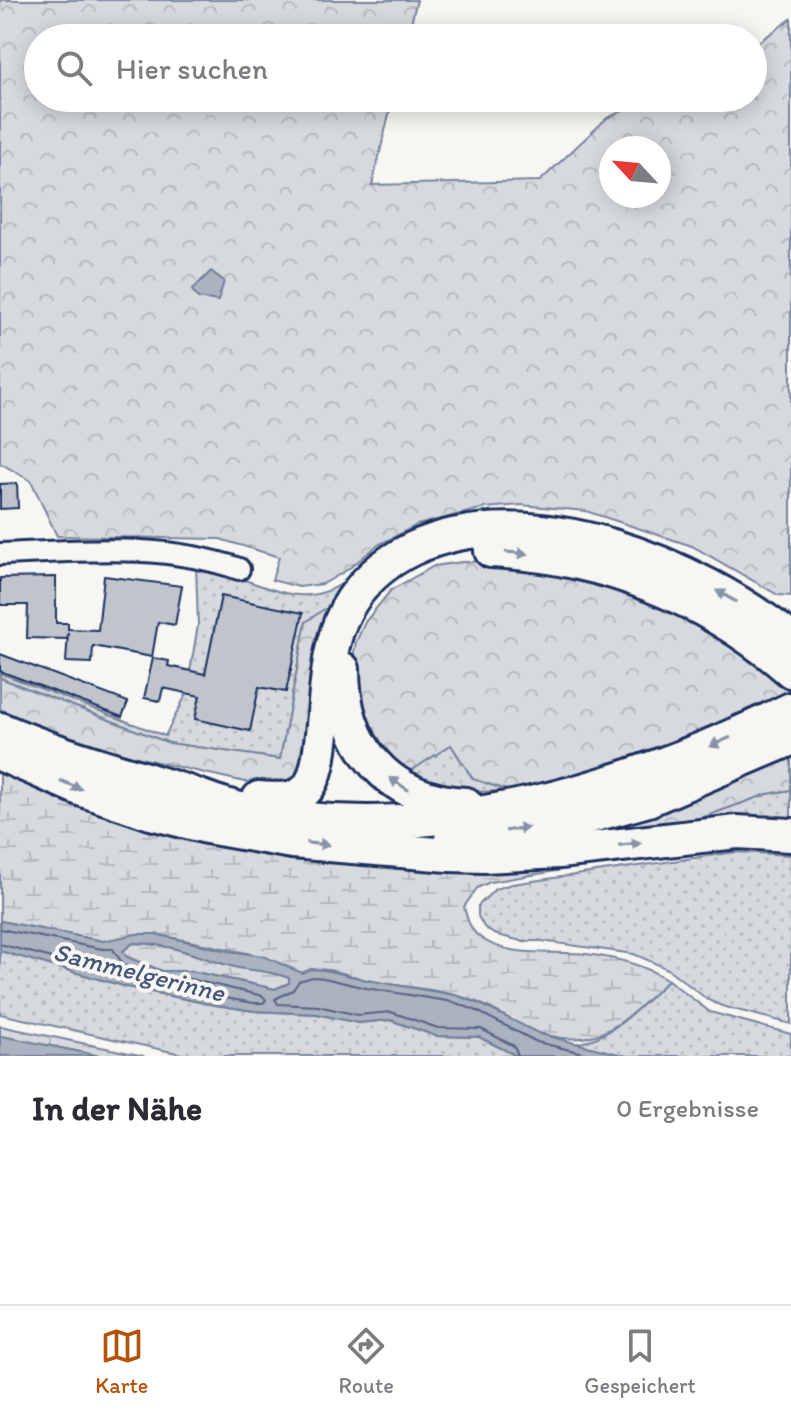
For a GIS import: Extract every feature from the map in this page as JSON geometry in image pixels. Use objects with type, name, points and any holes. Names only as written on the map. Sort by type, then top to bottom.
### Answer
[{"type":"main road","points":[[176,788],[276,799],[298,796],[308,790],[316,773],[333,643],[348,606],[377,571],[399,555],[466,531],[504,530],[564,536],[651,559],[724,595],[787,657]]},
{"type":"main road","points":[[529,803],[464,804],[430,799],[391,780],[361,745],[345,703],[343,667],[346,648],[352,629],[372,597],[400,573],[437,557],[487,551],[581,562],[636,578],[688,601],[787,657]]},
{"type":"main road","points":[[0,729],[45,748],[239,809],[281,816],[362,822],[458,817],[577,793],[696,753],[791,709]]},
{"type":"main road","points":[[385,849],[580,819],[648,800],[791,739]]},
{"type":"main road","points":[[0,754],[115,802],[207,827],[292,842],[484,856],[559,852],[737,832],[791,835]]},
{"type":"street","points":[[0,554],[141,550],[195,557],[239,569]]},
{"type":"green space","points":[[0,0],[417,0],[411,24],[24,24],[24,112],[390,112],[372,185],[540,181],[607,118],[620,112],[767,112],[767,36],[791,19],[791,596],[778,595],[692,546],[586,511],[521,505],[484,508],[417,525],[378,545],[347,570],[323,584],[299,587],[272,580],[279,557],[220,539],[57,536],[31,481],[0,463]]},
{"type":"green space","points":[[498,561],[606,579],[747,649],[756,664],[790,692],[660,750],[600,770],[510,791],[473,779],[451,745],[406,774],[391,766],[350,691],[356,642],[365,622],[391,590],[434,566]]},
{"type":"green space","points":[[196,566],[299,595],[326,592],[355,574],[333,611],[306,622],[280,759],[169,743],[0,678],[0,673],[165,736],[186,695],[198,625]]},
{"type":"green space","points":[[324,609],[333,611],[312,725],[297,779],[294,777],[276,785],[264,786],[163,763],[96,746],[0,709],[0,678],[169,743],[280,759],[306,622]]},
{"type":"green space","points":[[451,744],[474,775],[510,791],[467,792],[406,774]]},
{"type":"green space","points":[[791,748],[791,790],[767,794],[698,819],[616,833],[614,821]]},
{"type":"green space","points":[[0,768],[77,801],[604,863],[490,882],[477,888],[464,907],[472,929],[488,943],[501,948],[608,958],[639,966],[668,980],[622,1022],[590,1037],[572,1039],[528,1029],[481,1004],[448,993],[380,983],[334,971],[302,973],[247,953],[155,934],[103,941],[0,921]]},
{"type":"green space","points":[[791,790],[791,828],[554,837],[595,827],[698,819],[767,794]]},
{"type":"green space","points":[[736,852],[791,855],[791,1024],[708,1000],[668,969],[634,954],[542,941],[521,941],[494,934],[484,927],[478,916],[478,906],[495,889],[512,884]]},
{"type":"green space","points":[[133,943],[162,946],[239,968],[276,974],[289,978],[289,983],[275,989],[191,971],[162,971],[127,957],[123,951]]},
{"type":"green space","points":[[0,951],[127,987],[209,1004],[254,1011],[317,1014],[358,1023],[390,1020],[436,1036],[479,1037],[517,1056],[190,1056],[0,1014]]},
{"type":"green space","points":[[668,980],[710,1012],[791,1034],[791,1056],[626,1056],[576,1044],[615,1027]]},
{"type":"green space","points":[[0,1026],[144,1056],[100,1056],[0,1036]]},
{"type":"water","points":[[211,271],[224,281],[218,301],[198,298],[192,290]]},
{"type":"water","name":"Sammelgerinne","points":[[0,921],[103,941],[136,934],[155,934],[263,956],[302,973],[311,969],[325,970],[455,995],[540,1034],[626,1056],[517,1056],[479,1037],[436,1036],[390,1020],[358,1023],[317,1014],[254,1011],[209,1004],[127,987],[0,951]],"holes":[[[133,943],[148,944],[239,968],[276,974],[289,978],[289,983],[275,989],[191,971],[162,971],[127,957],[123,951]]]},
{"type":"water","points":[[0,1036],[12,1038],[100,1056],[0,1056]]},
{"type":"building","points":[[17,483],[18,508],[0,509],[0,484]]},
{"type":"building","points":[[104,576],[182,586],[175,625],[158,622],[152,657],[93,646],[92,663],[66,662],[68,632],[67,639],[27,638],[28,605],[0,605],[0,578],[56,577],[56,623],[68,623],[68,629],[98,630]]},
{"type":"building","points":[[221,596],[303,613],[286,692],[259,687],[250,731],[195,719],[200,696],[163,688],[160,701],[144,698],[153,658],[169,661],[168,666],[205,674]]},
{"type":"building","points":[[0,654],[128,702],[122,717],[0,671]]}]
